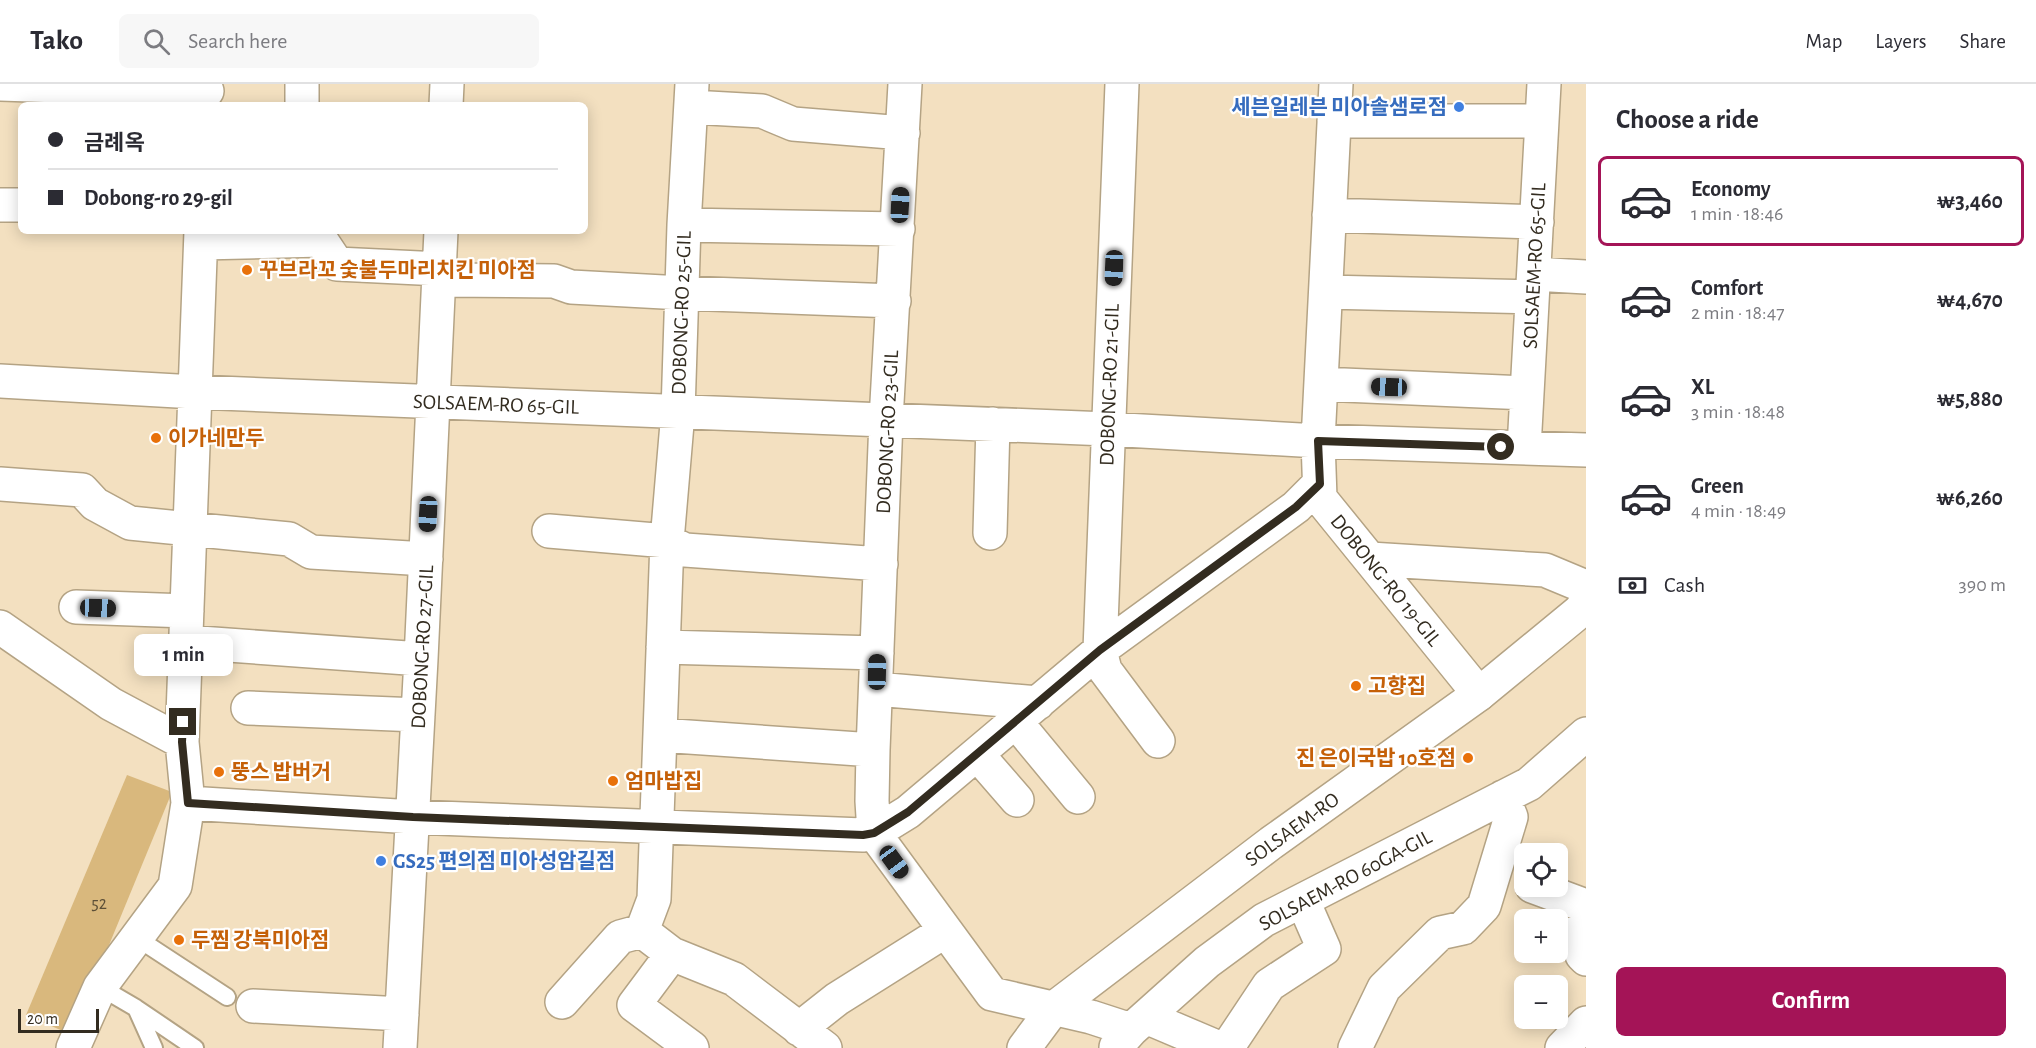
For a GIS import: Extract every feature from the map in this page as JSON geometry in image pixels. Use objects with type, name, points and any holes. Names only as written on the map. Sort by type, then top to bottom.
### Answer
[{"type":"street","points":[[0,84],[206,93]]},
{"type":"street","points":[[302,84],[302,102]]},
{"type":"street","points":[[446,102],[447,84]]},
{"type":"street","name":"DOBONG-RO 23-GIL","points":[[874,833],[873,750],[886,420],[905,84]]},
{"type":"street","name":"DOBONG-RO 21-GIL","points":[[1100,650],[1122,84]]},
{"type":"street","name":"DOBONG-RO 19-GIL","points":[[1336,84],[1318,441],[1320,498],[1479,694]]},
{"type":"street","name":"SOLSAEM-RO 65-GIL","points":[[1524,448],[1544,84]]},
{"type":"street","points":[[692,95],[762,111],[793,124],[903,133]]},
{"type":"street","name":"DOBONG-RO 25-GIL","points":[[642,931],[654,899],[667,541],[678,412],[684,225],[692,95]]},
{"type":"street","points":[[1334,121],[1542,121]]},
{"type":"street","points":[[0,205],[18,206]]},
{"type":"street","points":[[1329,215],[1537,222]]},
{"type":"street","points":[[684,225],[898,229]]},
{"type":"street","name":"DOBONG-RO 27-GIL","points":[[400,1048],[441,234]]},
{"type":"street","points":[[73,1048],[100,987],[175,886],[188,803],[182,742],[201,237],[321,240],[337,264],[439,275],[554,281],[571,287],[682,294],[894,301]]},
{"type":"street","points":[[1326,292],[1533,285],[1586,277]]},
{"type":"street","name":"SOLSAEM-RO 65-GIL","points":[[0,381],[195,392],[1107,429],[1318,441],[1586,450]]},
{"type":"street","points":[[1321,384],[1527,393]]},
{"type":"street","points":[[990,533],[993,424]]},
{"type":"street","points":[[0,484],[82,490],[94,504],[130,523],[289,539],[311,552],[426,559]]},
{"type":"street","points":[[188,803],[413,817],[863,835],[874,833],[908,812],[1100,650],[1296,507],[1320,484]]},
{"type":"street","points":[[549,531],[667,541],[685,550],[881,564]]},
{"type":"street","points":[[1370,559],[1545,570],[1586,587]]},
{"type":"street","name":"SOLSAEM-RO","points":[[1024,1048],[1053,1009],[1271,843],[1479,694],[1580,611],[1586,603]]},
{"type":"street","points":[[76,607],[187,626],[421,659]]},
{"type":"street","points":[[0,627],[111,704],[182,742]]},
{"type":"street","points":[[663,647],[877,654]]},
{"type":"street","points":[[1100,650],[1105,670],[1158,741]]},
{"type":"street","points":[[876,690],[1027,712]]},
{"type":"street","points":[[248,708],[418,715]]},
{"type":"street","points":[[1027,712],[1078,797]]},
{"type":"street","name":"SOLSAEM-RO 60GA-GIL","points":[[1131,1031],[1207,962],[1264,920],[1529,784],[1586,734]]},
{"type":"street","points":[[660,735],[873,750]]},
{"type":"street","points":[[977,754],[1017,800]]},
{"type":"street","points":[[1355,1048],[1384,988],[1440,933],[1463,928],[1509,879],[1511,817],[1503,797]]},
{"type":"street","points":[[874,833],[992,994],[1091,1017],[1131,1031],[1219,1048]]},
{"type":"street","points":[[1562,897],[1586,906]]},
{"type":"street","points":[[1227,1048],[1269,985],[1324,949],[1303,901]]},
{"type":"street","points":[[1586,916],[1582,929],[1582,955],[1586,959]]},
{"type":"street","points":[[562,1002],[620,938],[642,931],[672,954],[734,979],[825,1048]]},
{"type":"street","points":[[799,1029],[837,999],[945,931]]},
{"type":"street","points":[[672,954],[634,1005],[692,1048]]},
{"type":"street","points":[[240,1002],[402,1014]]},
{"type":"street","points":[[1562,1048],[1586,1023]]},
{"type":"lane","points":[[137,938],[240,1002]]},
{"type":"lane","points":[[100,987],[195,1048]]},
{"type":"lane","points":[[136,1008],[154,1048]]},
{"type":"building","points":[[127,775],[172,792],[72,1035],[26,1015]]},
{"type":"place","name":"세븐일레븐 미아솔샘로점","points":[[1459,107]]},
{"type":"place","name":"꾸브라꼬 숯불두마리치킨 미아점","points":[[247,270]]},
{"type":"place","name":"이가네만두","points":[[156,438]]},
{"type":"place","name":"고향집","points":[[1356,686]]},
{"type":"place","name":"진 은이국밥 10호점","points":[[1468,758]]},
{"type":"place","name":"뚱스 밥버거","points":[[219,772]]},
{"type":"place","name":"엄마밥집","points":[[613,781]]},
{"type":"place","name":"GS25 편의점 미아성암길점","points":[[381,861]]},
{"type":"place","name":"두찜 강북미아점","points":[[179,940]]},
{"type":"route","points":[[183,722],[182,742],[188,803],[413,817],[863,835],[874,833],[908,812],[1100,650],[1296,507],[1320,484],[1318,441],[1501,447]]}]
